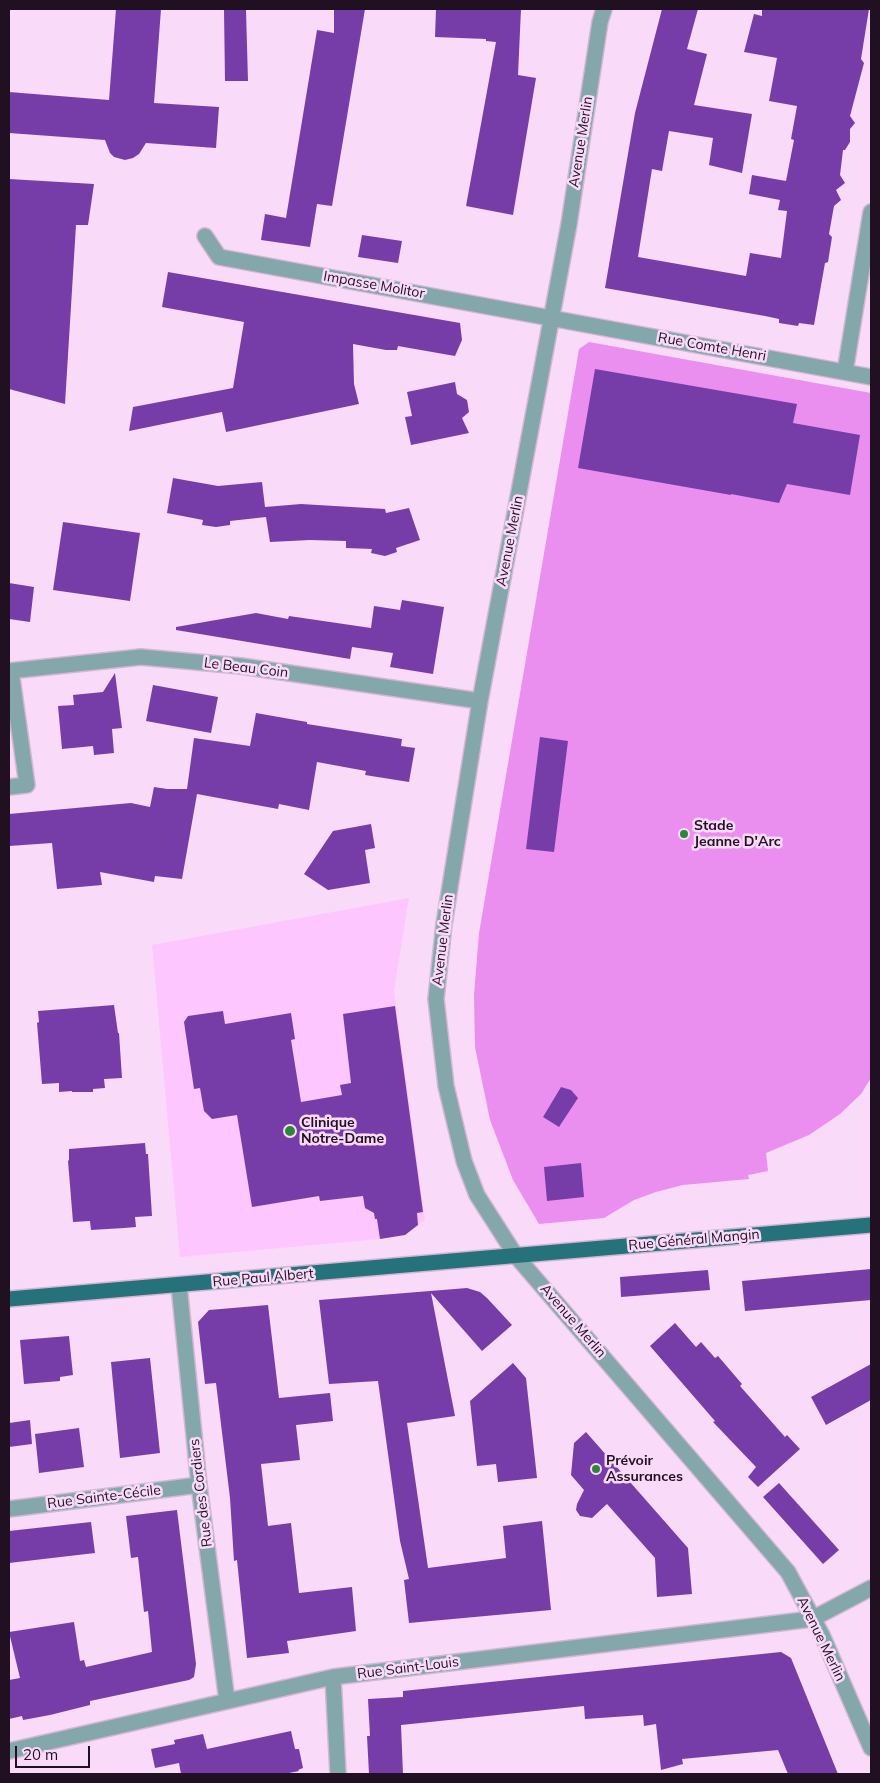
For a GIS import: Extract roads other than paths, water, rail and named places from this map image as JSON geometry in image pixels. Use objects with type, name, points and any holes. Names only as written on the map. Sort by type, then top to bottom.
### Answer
[{"type":"main road","name":"Rue Général Mangin","points":[[516,1256],[871,1225]]},
{"type":"main road","name":"Rue Paul Albert","points":[[9,1299],[516,1256]]},
{"type":"street","name":"Avenue Merlin","points":[[604,9],[600,22],[569,224],[480,701],[444,924],[436,999],[446,1086],[464,1161],[477,1195],[516,1256],[788,1572],[822,1636],[871,1748]]},
{"type":"street","points":[[845,372],[871,212]]},
{"type":"street","name":"Impasse Molitor","points":[[205,236],[219,256],[552,318]]},
{"type":"street","name":"Rue Comte Henri","points":[[552,318],[871,377]]},
{"type":"street","name":"Le Beau Coin","points":[[9,787],[27,784],[10,671],[141,657],[242,666],[480,701]]},
{"type":"street","name":"Rue des Cordiers","points":[[179,1285],[199,1485],[227,1701]]},
{"type":"street","name":"Rue Sainte-Cécile","points":[[9,1509],[199,1485]]},
{"type":"street","points":[[812,1619],[871,1588]]},
{"type":"street","name":"Rue Saint-Louis","points":[[9,1751],[333,1677],[812,1619]]},
{"type":"street","points":[[333,1677],[338,1774]]},
{"type":"place","name":"Stade Jeanne D'Arc","points":[[684,834]]},
{"type":"place","name":"Clinique Notre-Dame","points":[[290,1131]]},
{"type":"place","name":"Prévoir Assurances","points":[[596,1469]]}]
